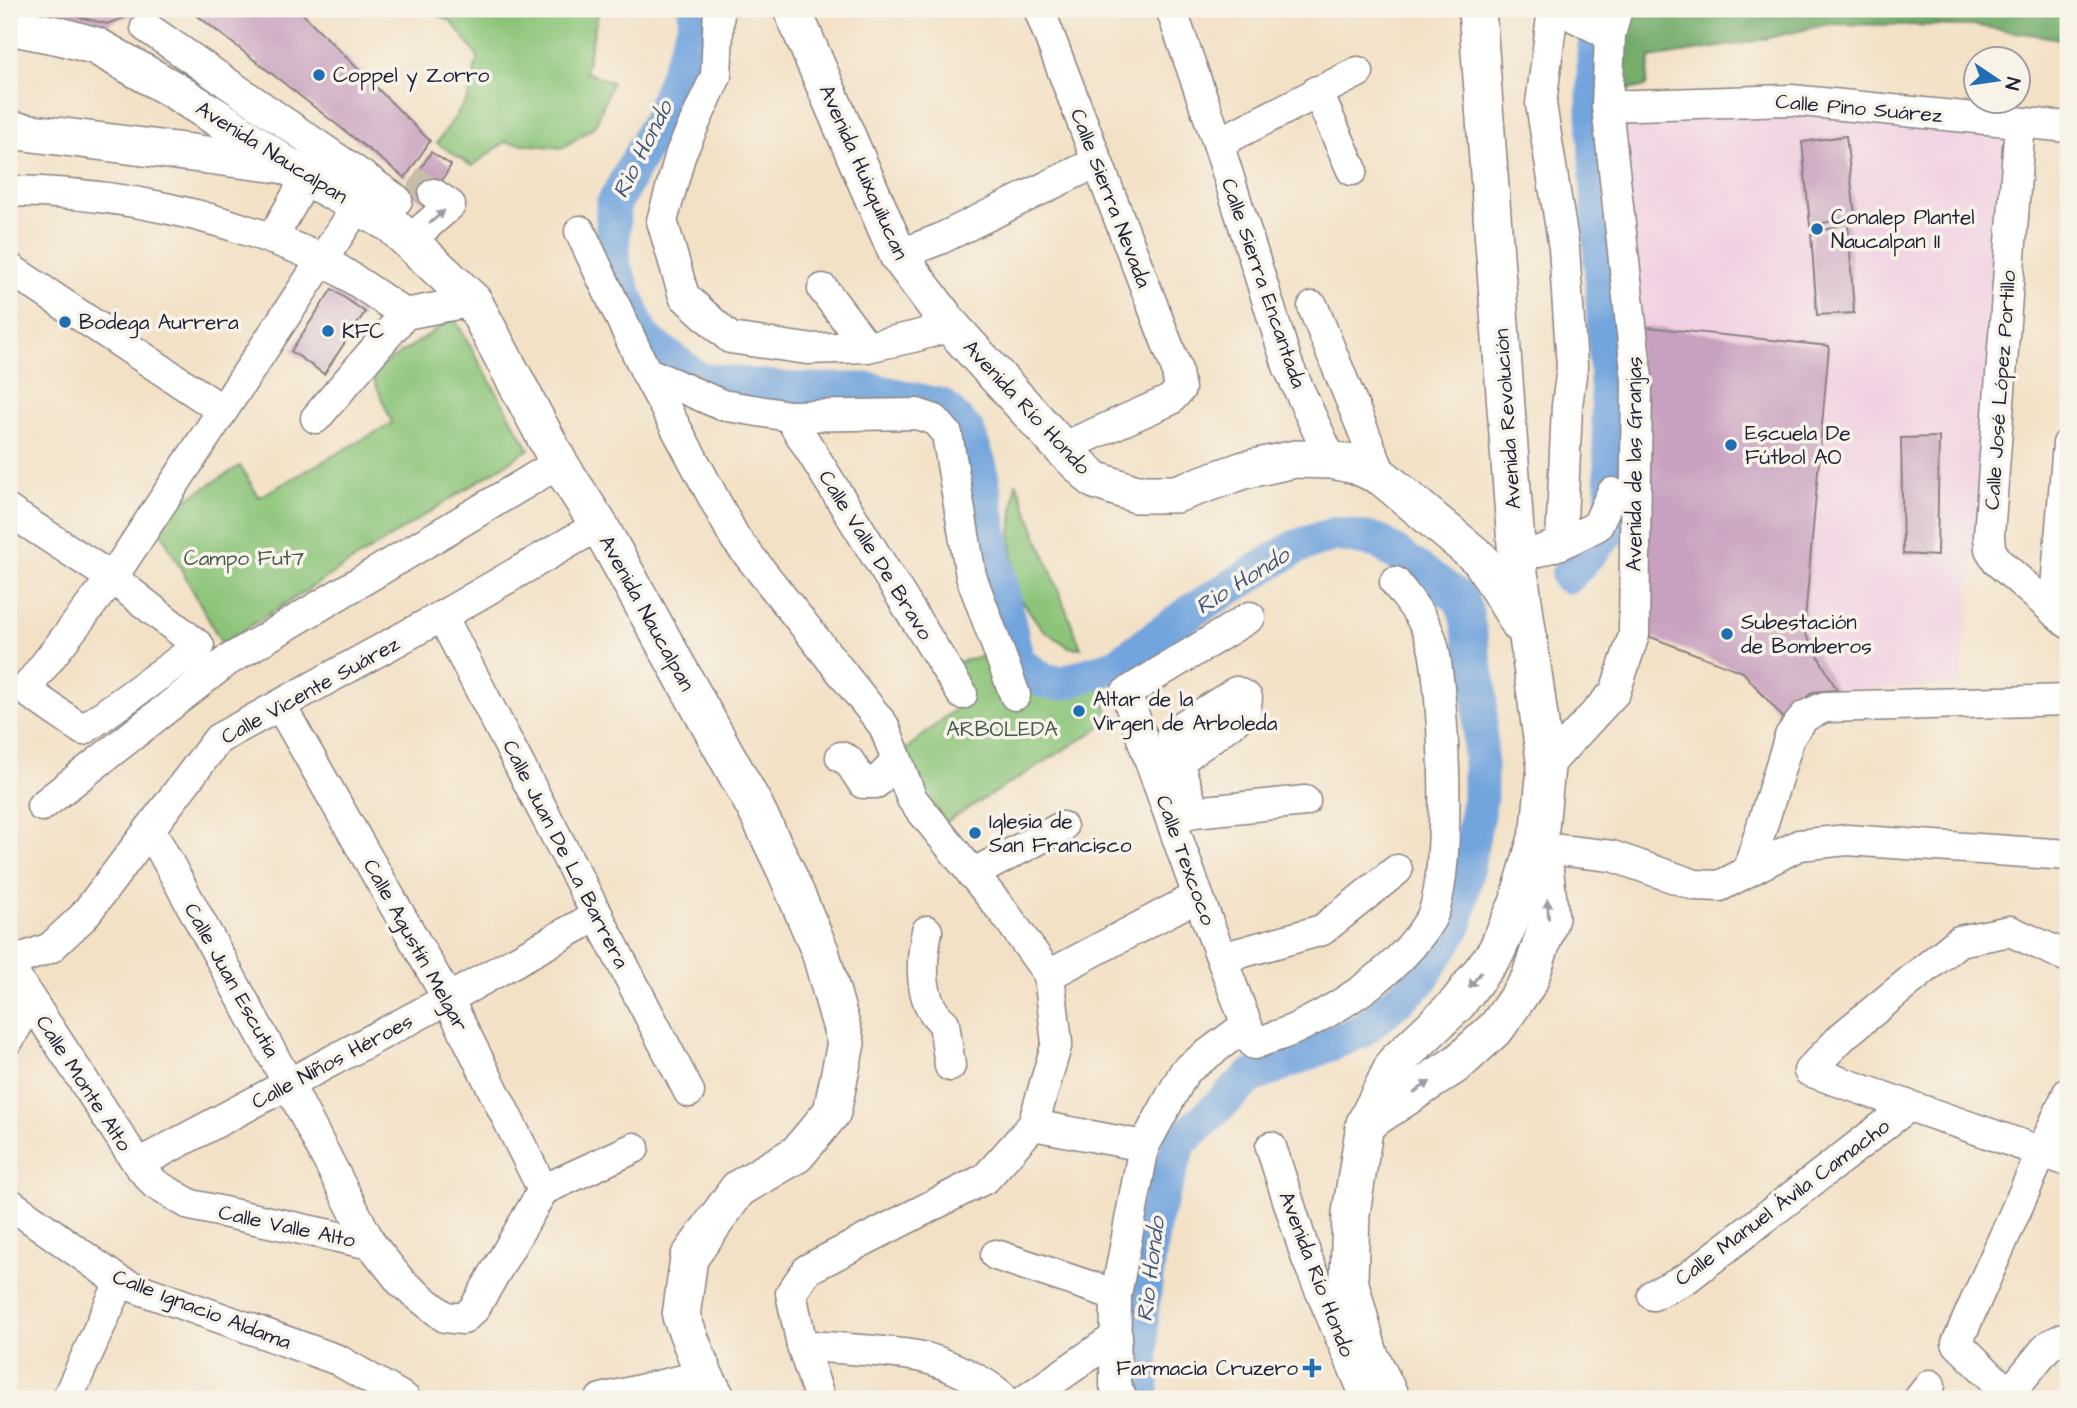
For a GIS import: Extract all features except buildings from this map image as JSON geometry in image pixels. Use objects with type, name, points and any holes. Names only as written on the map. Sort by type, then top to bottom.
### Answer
[{"type":"main road","name":"Avenida Huixquilucan","points":[[792,9],[898,255],[951,326]]},
{"type":"main road","name":"Avenida Revolución","points":[[1391,1399],[1369,1354],[1349,1280],[1351,1213],[1365,1124],[1395,1062],[1457,1004],[1496,952],[1518,903],[1541,838],[1546,767],[1517,558],[1477,9]]},
{"type":"main road","name":"Avenida Naucalpan","points":[[9,26],[96,46],[224,122],[295,171],[395,204],[473,301],[559,463],[599,525],[755,807],[820,951],[846,1044],[832,1112],[797,1154],[737,1189],[688,1258],[681,1316],[711,1393]]},
{"type":"main road","points":[[9,130],[295,171]]},
{"type":"main road","name":"Avenida Río Hondo","points":[[951,326],[1095,480],[1136,494],[1176,494],[1244,470],[1295,459],[1331,460],[1356,465],[1382,477],[1481,560],[1527,635]]},
{"type":"main road","points":[[1481,560],[1517,558]]},
{"type":"street","points":[[719,9],[716,76],[681,153],[662,221],[684,296],[730,338],[807,349],[867,347],[951,326]]},
{"type":"street","name":"Calle Sierra Nevada","points":[[1039,9],[1176,367],[1180,388],[1171,400],[1062,447]]},
{"type":"street","name":"Calle Sierra Encantada","points":[[1171,9],[1288,366],[1331,460]]},
{"type":"street","points":[[1560,544],[1567,405],[1572,366],[1564,248],[1541,104],[1585,18]]},
{"type":"street","name":"Avenida de las Granjas","points":[[1546,767],[1615,692],[1634,635],[1637,379],[1606,106],[1585,18]]},
{"type":"street","points":[[9,511],[112,578],[199,646],[83,730],[26,690],[112,578],[322,260],[395,204],[146,26]]},
{"type":"street","points":[[1217,143],[1358,72]]},
{"type":"street","points":[[1317,91],[1352,170]]},
{"type":"street","name":"Calle Pino Suárez","points":[[1606,106],[1791,100],[2068,127]]},
{"type":"street","name":"Calle José López Portillo","points":[[2020,123],[1990,549],[1998,562],[2061,617]]},
{"type":"street","points":[[898,255],[940,239],[1097,163]]},
{"type":"street","points":[[272,239],[295,171]]},
{"type":"street","points":[[9,191],[56,191],[167,207],[218,220],[322,260],[405,314]]},
{"type":"street","points":[[580,231],[646,372],[735,538],[884,726],[912,799],[1049,975],[1057,1043],[1033,1125],[986,1178],[808,1269],[791,1293],[803,1345],[820,1399]]},
{"type":"street","points":[[9,268],[222,410]]},
{"type":"street","points":[[823,289],[867,347]]},
{"type":"street","points":[[316,418],[405,314],[473,301]]},
{"type":"street","points":[[1313,307],[1382,477]]},
{"type":"street","points":[[646,372],[722,405],[789,416],[917,414],[935,420],[947,434],[971,576],[1015,695]]},
{"type":"street","name":"Calle Valle De Bravo","points":[[789,416],[962,694]]},
{"type":"street","points":[[2061,617],[2068,444]]},
{"type":"street","points":[[42,806],[227,661],[559,463]]},
{"type":"street","points":[[1517,558],[1560,544],[1597,526],[1612,493]]},
{"type":"street","name":"Calle Vicente Suárez","points":[[9,965],[50,948],[75,925],[218,739],[442,616],[599,525]]},
{"type":"street","points":[[1122,1399],[1115,1385],[1116,1295],[1144,1146],[1185,1071],[1240,1030],[1251,1036],[1298,1028],[1366,987],[1400,958],[1431,919],[1441,881],[1444,764],[1440,703],[1433,644],[1420,614],[1395,582]]},
{"type":"street","name":"Calle Juan De La Barrera","points":[[442,616],[689,1092]]},
{"type":"street","name":"Calle Texcoco","points":[[1250,617],[1126,693],[1183,815],[1198,895],[1251,1036]]},
{"type":"street","points":[[1748,871],[1790,736],[1805,716],[1825,707],[2068,700]]},
{"type":"street","name":"Calle Agustín Melgar","points":[[280,705],[448,999],[542,1190]]},
{"type":"street","points":[[1175,748],[1183,815],[1304,801]]},
{"type":"street","points":[[841,757],[848,760],[863,783],[876,783],[897,761]]},
{"type":"street","points":[[972,874],[1062,827]]},
{"type":"street","name":"Calle Juan Escutia","points":[[150,829],[289,1085],[371,1244]]},
{"type":"street","points":[[1541,838],[1612,856],[1695,885],[1720,886],[1799,845],[1847,840],[2068,855]]},
{"type":"street","points":[[1222,958],[1322,930],[1397,870]]},
{"type":"street","points":[[1049,975],[1198,895]]},
{"type":"street","name":"Calle Niños Héroes","points":[[138,1164],[448,999],[598,915]]},
{"type":"street","points":[[928,931],[922,956],[926,992],[933,1015],[944,1023],[950,1066]]},
{"type":"street","points":[[2056,1156],[1809,1071],[1844,1035],[1959,941],[2010,931],[2068,957]]},
{"type":"street","name":"Calle Monte Alto","points":[[9,965],[138,1164]]},
{"type":"street","points":[[9,1039],[31,1001]]},
{"type":"street","points":[[2068,1093],[2056,1156],[1957,1343],[2011,1397],[2048,1346],[2068,1336]]},
{"type":"street","name":"Calle Manuel Ávila Camacho","points":[[1653,1295],[1687,1278],[1909,1106]]},
{"type":"street","points":[[1033,1125],[1144,1146]]},
{"type":"street","name":"Avenida Río Hondo","points":[[1271,1147],[1307,1259],[1367,1399]]},
{"type":"street","points":[[542,1190],[634,1148]]},
{"type":"street","name":"Calle Valle Alto","points":[[138,1164],[155,1184],[191,1205],[371,1244],[402,1283],[445,1317],[463,1319],[474,1309],[542,1190]]},
{"type":"street","name":"Calle Ignacio Aldama","points":[[9,1203],[120,1282],[338,1360],[405,1399]]},
{"type":"street","points":[[996,1255],[1116,1295]]},
{"type":"street","points":[[67,1399],[120,1282]]},
{"type":"street","points":[[1027,1399],[1117,1336]]},
{"type":"street","points":[[803,1345],[920,1356],[970,1376],[997,1390],[1004,1399]]},
{"type":"street","points":[[601,1399],[711,1393]]},
{"type":"shaded area","name":"Conalep Plantel Naucalpan II","points":[[1802,110],[2011,132],[1994,362],[1960,685],[1837,690],[1804,631],[1829,346],[1637,326],[1621,116]]},
{"type":"green space","points":[[424,9],[599,9],[585,72],[612,82],[595,126],[562,148],[505,142],[472,166],[437,143],[468,98],[478,57],[451,21]]},
{"type":"green space","points":[[1628,9],[2068,9],[2068,40],[1977,26],[1828,24],[1751,42],[1650,58],[1646,86],[1616,93]]},
{"type":"green space","name":"Campo Fut7","points":[[454,318],[529,449],[222,644],[154,519],[240,466],[259,497],[392,423],[371,373]]},
{"type":"green space","points":[[1016,482],[1081,648],[1069,647],[1042,629],[1015,591],[1011,533]]},
{"type":"green space","name":"ARBOLEDA","points":[[996,652],[1003,675],[1032,688],[1067,694],[1098,681],[1111,721],[925,835],[899,755],[959,706],[945,666]]},
{"type":"waterway","name":"Rio Hondo","points":[[695,9],[696,23],[660,119],[613,205],[613,264],[642,337],[700,380],[791,390],[872,390],[942,406],[967,431],[980,467],[996,565],[1017,661],[1044,681],[1063,683],[1117,665],[1195,609],[1296,547],[1335,534],[1378,541],[1460,598],[1466,613],[1480,692],[1480,798],[1456,924],[1419,982],[1361,1031],[1250,1077],[1180,1142],[1154,1218],[1141,1314],[1142,1399]]},
{"type":"waterway","points":[[1568,576],[1614,526],[1594,112],[1594,54],[1600,9]]},
{"type":"tunnel","points":[[411,180],[434,194]]},
{"type":"place","name":"Coppel y Zorro","points":[[319,75]]},
{"type":"place","name":"Conalep Plantel Naucalpan II","points":[[1817,229]]},
{"type":"place","name":"Bodega Aurrera","points":[[65,322]]},
{"type":"place","name":"KFC","points":[[328,331]]},
{"type":"place","name":"Escuela De Fútbol AO","points":[[1731,445]]},
{"type":"place","name":"Subestación de Bomberos","points":[[1727,634]]},
{"type":"place","name":"Altar de la Virgen de Arboleda","points":[[1079,711]]},
{"type":"place","name":"Iglesia de San Francisco","points":[[975,833]]},
{"type":"place","name":"Farmacia Cruzero","points":[[1312,1368]]}]
